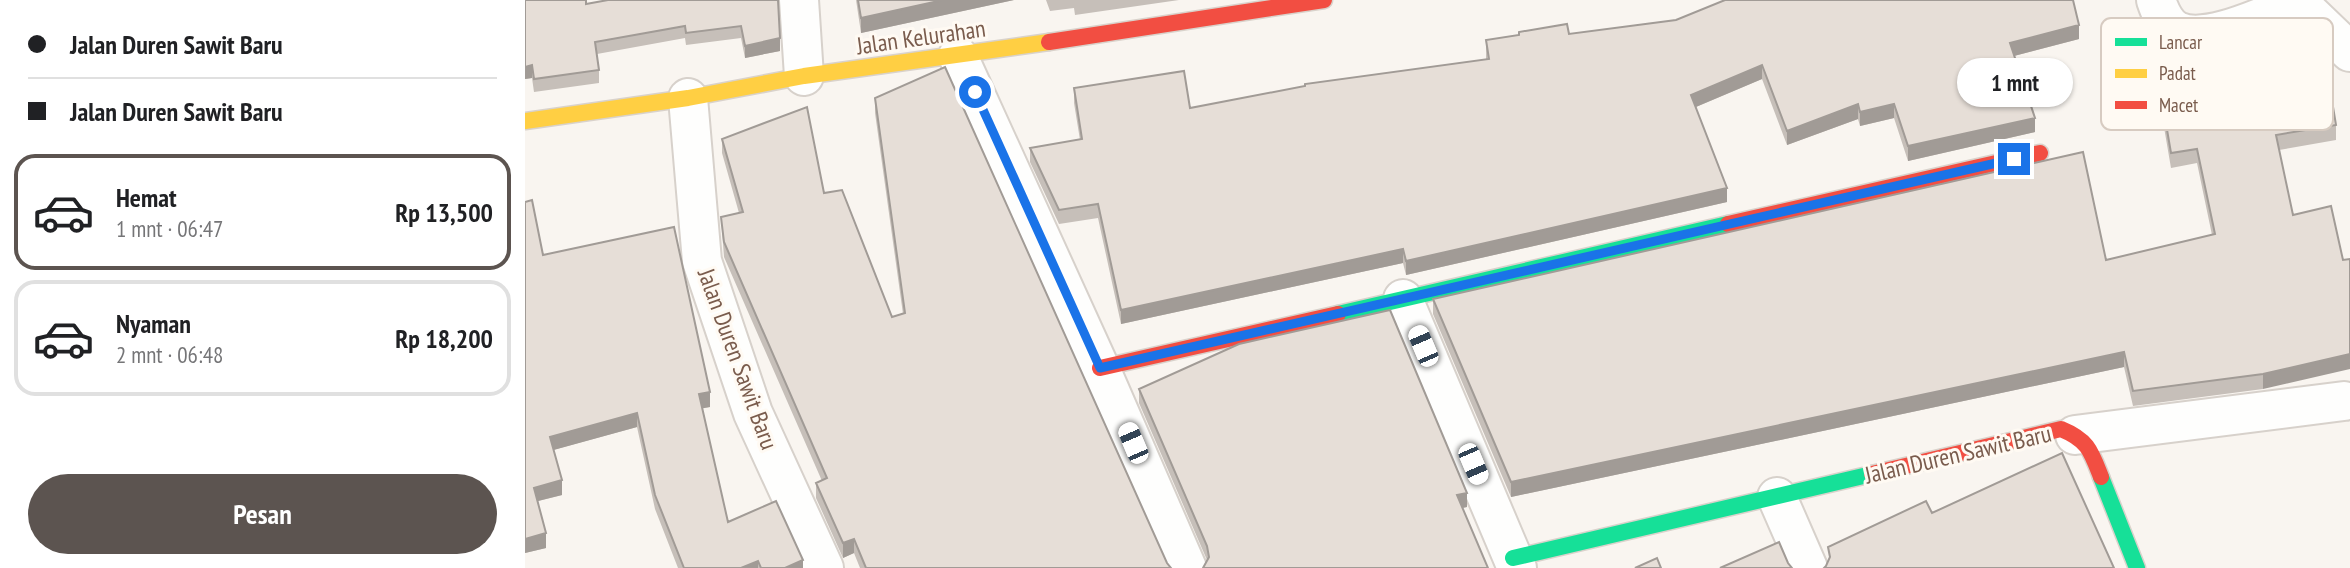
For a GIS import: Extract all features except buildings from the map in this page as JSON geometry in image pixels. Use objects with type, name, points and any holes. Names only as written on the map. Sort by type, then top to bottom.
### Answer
[{"type":"street","points":[[799,0],[804,76]]},
{"type":"street","name":"Jalan Kelurahan","points":[[525,121],[688,98],[804,76],[958,56],[1324,0]]},
{"type":"street","points":[[2156,0],[2164,18]]},
{"type":"street","points":[[2255,18],[2297,2],[2314,18]]},
{"type":"street","points":[[2333,36],[2350,52]]},
{"type":"street","points":[[958,56],[1188,568]]},
{"type":"street","name":"Jalan Duren Sawit Baru","points":[[688,98],[702,261],[753,413],[824,568]]},
{"type":"street","points":[[1100,368],[2040,153]]},
{"type":"street","name":"Jalan Duren Sawit Baru","points":[[1403,299],[1515,563],[2061,429],[2075,435],[2089,447],[2137,568]]},
{"type":"street","points":[[2075,435],[2344,401]]},
{"type":"street","points":[[1777,498],[1808,568]]},
{"type":"traffic: fast","points":[[1338,314],[1728,224]]},
{"type":"traffic: fast","points":[[1513,558],[1872,474]]},
{"type":"traffic: fast","points":[[2101,477],[2137,568]]},
{"type":"traffic: slow","points":[[525,121],[688,98],[804,76],[1049,42]]},
{"type":"traffic: jam","points":[[1049,42],[1324,0]]},
{"type":"traffic: jam","points":[[1728,224],[2040,153]]},
{"type":"traffic: jam","points":[[1100,368],[1338,314]]},
{"type":"traffic: jam","points":[[1872,474],[2061,429],[2083,442],[2101,477]]},
{"type":"route","points":[[975,92],[1100,368],[2014,159]]}]
